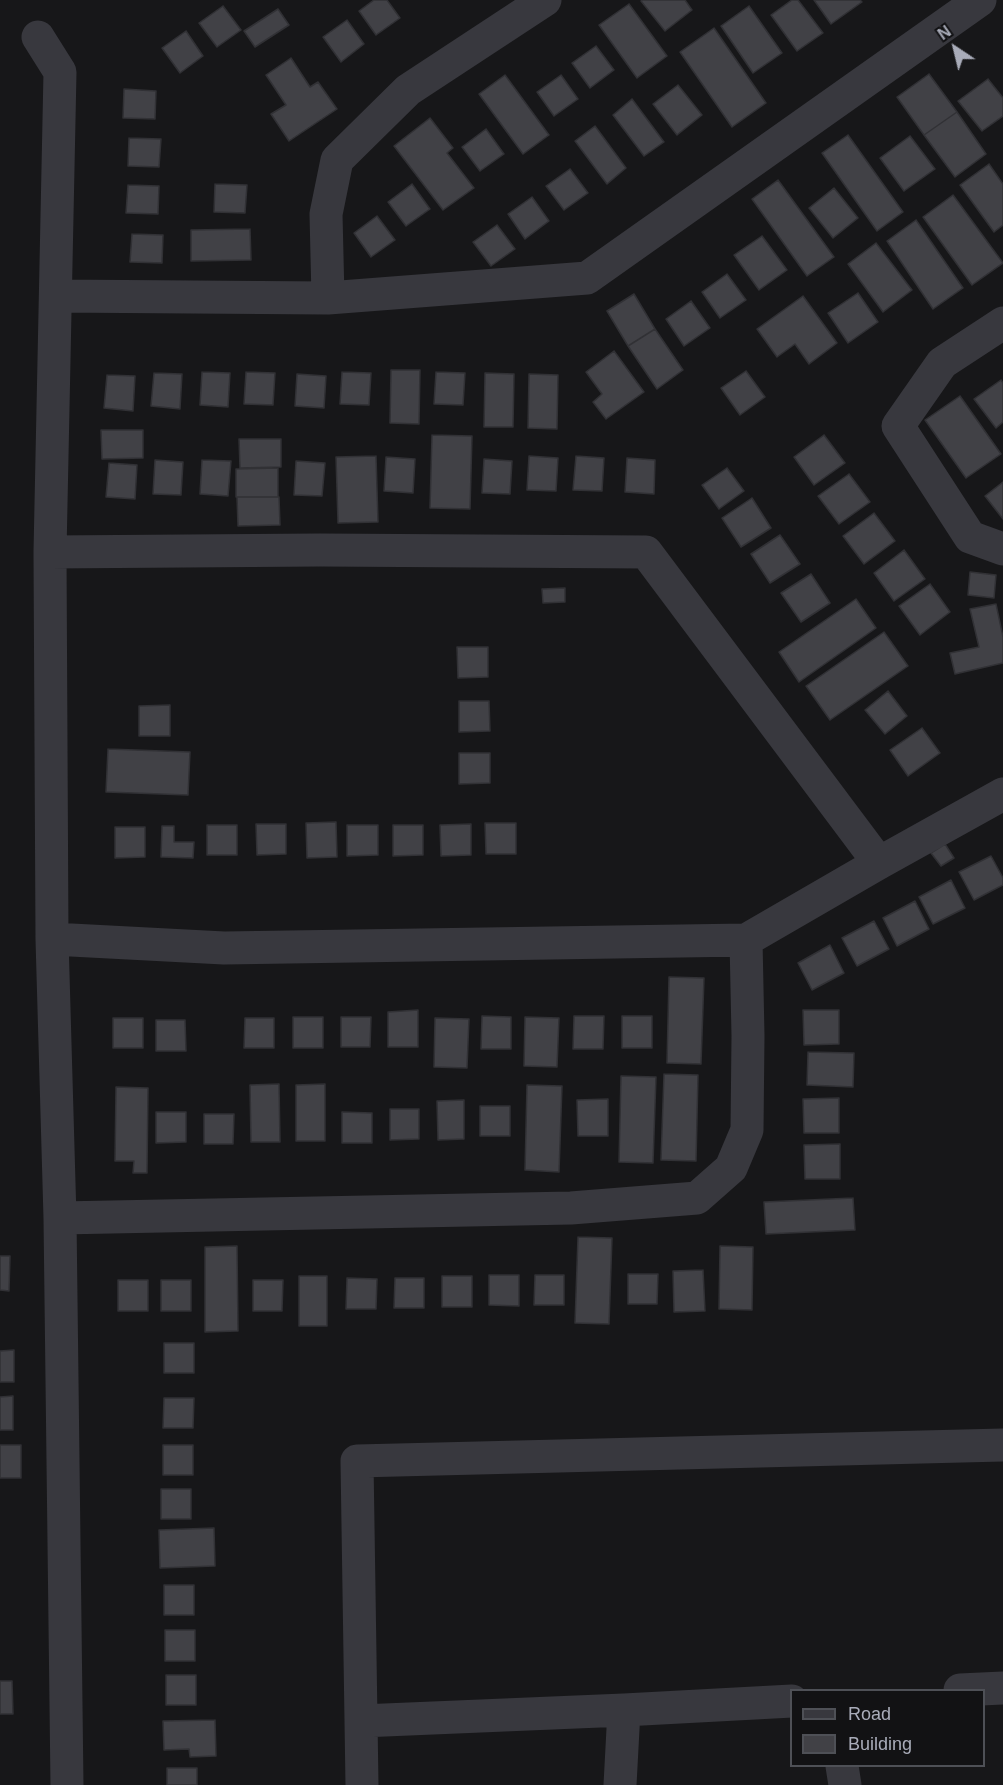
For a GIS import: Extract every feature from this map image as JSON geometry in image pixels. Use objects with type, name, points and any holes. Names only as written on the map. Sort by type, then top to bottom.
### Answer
[{"type":"street","points":[[328,298],[326,214],[337,160],[408,90],[545,0]]},
{"type":"street","points":[[57,296],[328,298],[587,278],[980,0]]},
{"type":"street","points":[[38,37],[60,72],[50,552],[52,939],[60,1218],[67,1785]]},
{"type":"street","points":[[1003,323],[942,363],[898,426],[970,537],[1003,549]]},
{"type":"street","points":[[50,552],[320,550],[646,552],[879,863]]},
{"type":"street","points":[[52,939],[224,948],[746,940],[1003,794]]},
{"type":"street","points":[[60,1218],[571,1208],[697,1198],[731,1168],[747,1130],[746,940]]},
{"type":"street","points":[[362,1785],[357,1461],[1003,1445]]},
{"type":"street","points":[[982,1689],[1003,1688]]},
{"type":"street","points":[[361,1721],[790,1701]]},
{"type":"street","points":[[620,1785],[624,1710]]},
{"type":"street","points":[[842,1767],[846,1785]]},
{"type":"building","points":[[374,0],[387,0],[400,18],[376,35],[359,11]]},
{"type":"building","points":[[685,0],[692,10],[665,31],[641,1]]},
{"type":"building","points":[[792,0],[798,0],[823,33],[797,51],[771,15]]},
{"type":"building","points":[[814,0],[860,0],[862,2],[831,24]]},
{"type":"building","points":[[629,4],[667,56],[637,78],[599,25]]},
{"type":"building","points":[[223,6],[241,30],[217,47],[199,23]]},
{"type":"building","points":[[749,6],[782,53],[753,73],[721,26]]},
{"type":"building","points":[[278,9],[289,25],[255,47],[244,31]]},
{"type":"building","points":[[347,20],[364,44],[341,62],[323,37]]},
{"type":"building","points":[[714,28],[766,103],[732,127],[680,52]]},
{"type":"building","points":[[186,31],[203,56],[180,73],[162,48]]},
{"type":"building","points":[[596,46],[614,70],[590,88],[572,63]]},
{"type":"building","points":[[291,58],[310,87],[318,82],[337,109],[289,141],[271,114],[286,105],[266,75]]},
{"type":"building","points":[[929,74],[957,112],[924,135],[897,97]]},
{"type":"building","points":[[505,75],[549,135],[523,154],[479,94]]},
{"type":"building","points":[[561,75],[578,99],[554,116],[537,92]]},
{"type":"building","points":[[988,79],[1003,98],[1003,116],[982,131],[958,101]]},
{"type":"building","points":[[678,85],[702,115],[677,135],[653,104]]},
{"type":"building","points":[[124,89],[156,91],[155,119],[123,118]]},
{"type":"building","points":[[632,99],[664,142],[644,156],[613,115]]},
{"type":"building","points":[[957,112],[986,154],[955,177],[924,135]]},
{"type":"building","points":[[430,118],[453,148],[447,153],[474,188],[443,210],[394,146]]},
{"type":"building","points":[[595,126],[626,168],[607,184],[575,141]]},
{"type":"building","points":[[486,129],[504,154],[480,171],[462,147]]},
{"type":"building","points":[[848,135],[903,212],[877,231],[822,153]]},
{"type":"building","points":[[910,136],[935,169],[904,191],[880,158]]},
{"type":"building","points":[[129,138],[161,139],[159,167],[128,166]]},
{"type":"building","points":[[989,164],[1003,184],[1003,225],[994,232],[960,185]]},
{"type":"building","points":[[570,169],[588,193],[564,210],[546,186]]},
{"type":"building","points":[[778,180],[834,257],[807,276],[752,199]]},
{"type":"building","points":[[215,184],[247,185],[245,213],[214,212]]},
{"type":"building","points":[[412,184],[430,209],[406,226],[388,202]]},
{"type":"building","points":[[128,185],[159,186],[158,214],[126,213]]},
{"type":"building","points":[[834,188],[858,218],[833,238],[809,208]]},
{"type":"building","points":[[953,195],[1003,263],[972,285],[923,217]]},
{"type":"building","points":[[532,197],[549,221],[525,239],[508,214]]},
{"type":"building","points":[[377,216],[395,240],[371,257],[354,233]]},
{"type":"building","points":[[916,220],[963,288],[933,309],[887,241]]},
{"type":"building","points":[[497,225],[515,249],[491,266],[473,242]]},
{"type":"building","points":[[250,229],[251,260],[191,261],[191,230]]},
{"type":"building","points":[[132,234],[163,235],[162,263],[130,262]]},
{"type":"building","points":[[762,236],[787,270],[759,290],[734,255]]},
{"type":"building","points":[[876,243],[912,290],[883,312],[848,264]]},
{"type":"building","points":[[727,274],[746,300],[720,318],[702,292]]},
{"type":"building","points":[[858,293],[878,322],[848,343],[828,313]]},
{"type":"building","points":[[634,294],[655,329],[628,346],[607,311]]},
{"type":"building","points":[[803,296],[837,343],[809,364],[795,344],[777,357],[757,329]]},
{"type":"building","points":[[691,301],[710,328],[684,346],[666,319]]},
{"type":"building","points":[[655,329],[683,370],[657,389],[628,346]]},
{"type":"building","points":[[614,351],[644,392],[606,419],[593,402],[602,394],[586,372]]},
{"type":"building","points":[[391,370],[420,370],[419,424],[390,423]]},
{"type":"building","points":[[746,371],[765,397],[740,415],[721,388]]},
{"type":"building","points":[[202,372],[230,373],[228,407],[200,405]]},
{"type":"building","points":[[246,372],[275,373],[273,405],[244,404]]},
{"type":"building","points":[[342,372],[371,373],[369,405],[340,404]]},
{"type":"building","points":[[436,372],[465,373],[463,405],[434,404]]},
{"type":"building","points":[[154,373],[182,374],[180,409],[151,406]]},
{"type":"building","points":[[485,373],[514,374],[513,427],[484,427]]},
{"type":"building","points":[[297,374],[326,376],[324,408],[295,406]]},
{"type":"building","points":[[529,374],[558,375],[557,429],[528,428]]},
{"type":"building","points":[[107,375],[135,376],[133,411],[104,408]]},
{"type":"building","points":[[1001,380],[1003,383],[1003,422],[996,428],[974,399]]},
{"type":"building","points":[[960,396],[1001,454],[966,478],[925,420]]},
{"type":"building","points":[[101,430],[143,430],[143,458],[102,459]]},
{"type":"building","points":[[432,435],[472,436],[470,509],[430,508]]},
{"type":"building","points":[[824,435],[845,463],[814,485],[794,457]]},
{"type":"building","points":[[239,439],[281,439],[281,467],[240,468]]},
{"type":"building","points":[[376,456],[378,522],[338,523],[336,457]]},
{"type":"building","points":[[529,456],[558,458],[556,491],[527,490]]},
{"type":"building","points":[[576,456],[604,458],[602,491],[573,490]]},
{"type":"building","points":[[386,457],[415,459],[413,493],[384,491]]},
{"type":"building","points":[[627,458],[655,460],[654,494],[625,492]]},
{"type":"building","points":[[484,459],[512,461],[510,494],[482,493]]},
{"type":"building","points":[[155,460],[183,462],[181,495],[153,494]]},
{"type":"building","points":[[202,460],[231,461],[228,496],[200,494]]},
{"type":"building","points":[[296,461],[325,463],[322,496],[294,495]]},
{"type":"building","points":[[109,463],[137,465],[135,499],[106,497]]},
{"type":"building","points":[[278,468],[278,497],[236,497],[236,469]]},
{"type":"building","points":[[727,468],[744,491],[719,509],[702,485]]},
{"type":"building","points":[[849,474],[870,502],[839,524],[818,496]]},
{"type":"building","points":[[1003,482],[1003,519],[985,496]]},
{"type":"building","points":[[237,497],[279,497],[280,525],[238,526]]},
{"type":"building","points":[[752,498],[771,528],[741,547],[722,518]]},
{"type":"building","points":[[874,513],[895,541],[864,564],[843,536]]},
{"type":"building","points":[[780,535],[800,564],[770,583],[751,554]]},
{"type":"building","points":[[904,550],[925,579],[894,601],[874,573]]},
{"type":"building","points":[[970,572],[996,575],[994,598],[968,595]]},
{"type":"building","points":[[811,574],[830,603],[801,622],[781,593]]},
{"type":"building","points":[[930,584],[950,612],[920,635],[899,606]]},
{"type":"building","points":[[565,588],[565,602],[543,603],[542,589]]},
{"type":"building","points":[[856,599],[876,628],[799,682],[779,652]]},
{"type":"building","points":[[996,604],[1003,637],[1003,663],[955,674],[950,653],[979,647],[970,609]]},
{"type":"building","points":[[884,632],[908,666],[830,720],[806,686]]},
{"type":"building","points":[[457,647],[488,647],[488,677],[458,678]]},
{"type":"building","points":[[888,691],[907,716],[885,734],[865,710]]},
{"type":"building","points":[[459,701],[489,701],[490,731],[459,732]]},
{"type":"building","points":[[170,705],[170,736],[139,736],[139,706]]},
{"type":"building","points":[[922,728],[940,753],[908,776],[890,750]]},
{"type":"building","points":[[108,749],[190,752],[188,795],[106,792]]},
{"type":"building","points":[[459,753],[490,753],[490,783],[459,784]]},
{"type":"building","points":[[336,822],[337,857],[307,858],[306,823]]},
{"type":"building","points":[[485,823],[516,823],[516,854],[486,854]]},
{"type":"building","points":[[256,824],[286,824],[286,854],[257,855]]},
{"type":"building","points":[[471,824],[471,855],[441,856],[440,825]]},
{"type":"building","points":[[207,825],[237,825],[237,855],[207,855]]},
{"type":"building","points":[[347,825],[378,825],[378,855],[347,856]]},
{"type":"building","points":[[393,825],[423,825],[423,855],[393,856]]},
{"type":"building","points":[[162,826],[174,826],[174,842],[194,842],[193,858],[161,857]]},
{"type":"building","points":[[115,827],[145,827],[145,857],[115,858]]},
{"type":"building","points":[[945,844],[954,858],[941,866],[931,853]]},
{"type":"building","points":[[991,856],[1003,878],[1003,885],[974,900],[959,872]]},
{"type":"building","points":[[951,880],[965,908],[933,924],[919,897]]},
{"type":"building","points":[[915,901],[929,929],[897,946],[883,918]]},
{"type":"building","points":[[874,921],[889,949],[857,966],[842,938]]},
{"type":"building","points":[[830,945],[844,973],[812,990],[798,963]]},
{"type":"building","points":[[669,977],[704,978],[701,1064],[667,1063]]},
{"type":"building","points":[[418,1010],[418,1047],[388,1047],[388,1012]]},
{"type":"building","points":[[803,1010],[839,1010],[839,1044],[804,1045]]},
{"type":"building","points":[[482,1016],[511,1017],[511,1049],[481,1049]]},
{"type":"building","points":[[574,1016],[604,1016],[603,1049],[573,1049]]},
{"type":"building","points":[[622,1016],[652,1016],[652,1048],[622,1048]]},
{"type":"building","points":[[293,1017],[323,1017],[323,1048],[293,1048]]},
{"type":"building","points":[[341,1017],[371,1017],[370,1047],[341,1047]]},
{"type":"building","points":[[525,1017],[559,1018],[557,1067],[524,1066]]},
{"type":"building","points":[[113,1018],[143,1018],[143,1048],[113,1048]]},
{"type":"building","points":[[245,1018],[274,1018],[274,1048],[244,1048]]},
{"type":"building","points":[[435,1018],[469,1019],[467,1068],[434,1067]]},
{"type":"building","points":[[156,1020],[185,1020],[186,1051],[156,1051]]},
{"type":"building","points":[[808,1052],[854,1053],[853,1087],[807,1085]]},
{"type":"building","points":[[664,1074],[698,1075],[696,1161],[661,1160]]},
{"type":"building","points":[[621,1076],[656,1077],[653,1163],[619,1162]]},
{"type":"building","points":[[279,1084],[280,1142],[251,1142],[250,1085]]},
{"type":"building","points":[[325,1084],[325,1141],[296,1141],[296,1085]]},
{"type":"building","points":[[527,1085],[562,1086],[559,1172],[525,1170]]},
{"type":"building","points":[[116,1087],[148,1088],[147,1173],[133,1173],[134,1161],[115,1161]]},
{"type":"building","points":[[839,1098],[839,1133],[804,1133],[803,1099]]},
{"type":"building","points":[[608,1099],[608,1136],[578,1136],[577,1100]]},
{"type":"building","points":[[464,1100],[464,1139],[438,1140],[437,1101]]},
{"type":"building","points":[[480,1106],[510,1106],[510,1136],[480,1136]]},
{"type":"building","points":[[390,1109],[419,1109],[419,1139],[390,1140]]},
{"type":"building","points":[[156,1112],[186,1112],[186,1142],[156,1143]]},
{"type":"building","points":[[342,1112],[372,1113],[372,1143],[342,1143]]},
{"type":"building","points":[[204,1114],[234,1114],[233,1144],[204,1144]]},
{"type":"building","points":[[840,1144],[840,1179],[805,1179],[804,1145]]},
{"type":"building","points":[[853,1198],[855,1230],[766,1234],[764,1202]]},
{"type":"building","points":[[578,1237],[612,1238],[609,1324],[575,1323]]},
{"type":"building","points":[[237,1246],[238,1331],[205,1332],[205,1247]]},
{"type":"building","points":[[720,1246],[753,1247],[752,1310],[719,1309]]},
{"type":"building","points":[[0,1256],[10,1256],[9,1291],[0,1290]]},
{"type":"building","points":[[703,1270],[705,1311],[674,1312],[673,1271]]},
{"type":"building","points":[[628,1274],[658,1274],[657,1304],[628,1304]]},
{"type":"building","points":[[489,1275],[519,1275],[519,1306],[489,1305]]},
{"type":"building","points":[[535,1275],[564,1275],[564,1305],[534,1305]]},
{"type":"building","points":[[299,1276],[327,1276],[327,1326],[299,1326]]},
{"type":"building","points":[[442,1276],[472,1276],[472,1307],[442,1307]]},
{"type":"building","points":[[347,1278],[377,1279],[376,1309],[346,1309]]},
{"type":"building","points":[[395,1278],[424,1278],[424,1308],[394,1308]]},
{"type":"building","points":[[118,1280],[148,1280],[148,1311],[118,1311]]},
{"type":"building","points":[[161,1280],[191,1280],[191,1311],[161,1311]]},
{"type":"building","points":[[253,1280],[283,1280],[282,1311],[253,1311]]},
{"type":"building","points":[[164,1343],[194,1343],[194,1373],[164,1373]]},
{"type":"building","points":[[14,1350],[14,1382],[0,1382],[0,1351]]},
{"type":"building","points":[[13,1396],[13,1430],[0,1430],[0,1397]]},
{"type":"building","points":[[164,1398],[194,1398],[193,1428],[163,1428]]},
{"type":"building","points":[[0,1445],[21,1445],[21,1478],[0,1478]]},
{"type":"building","points":[[163,1445],[193,1445],[193,1475],[163,1475]]},
{"type":"building","points":[[161,1489],[191,1489],[191,1519],[161,1519]]},
{"type":"building","points":[[214,1528],[215,1566],[160,1568],[159,1530]]},
{"type":"building","points":[[164,1585],[194,1585],[194,1615],[164,1615]]},
{"type":"building","points":[[165,1630],[195,1630],[195,1661],[165,1661]]},
{"type":"building","points":[[166,1675],[196,1675],[196,1705],[166,1705]]},
{"type":"building","points":[[0,1681],[12,1681],[13,1714],[0,1714]]},
{"type":"building","points":[[215,1720],[216,1756],[190,1757],[189,1749],[164,1750],[163,1721]]},
{"type":"building","points":[[167,1768],[197,1768],[197,1785],[167,1785]]}]
